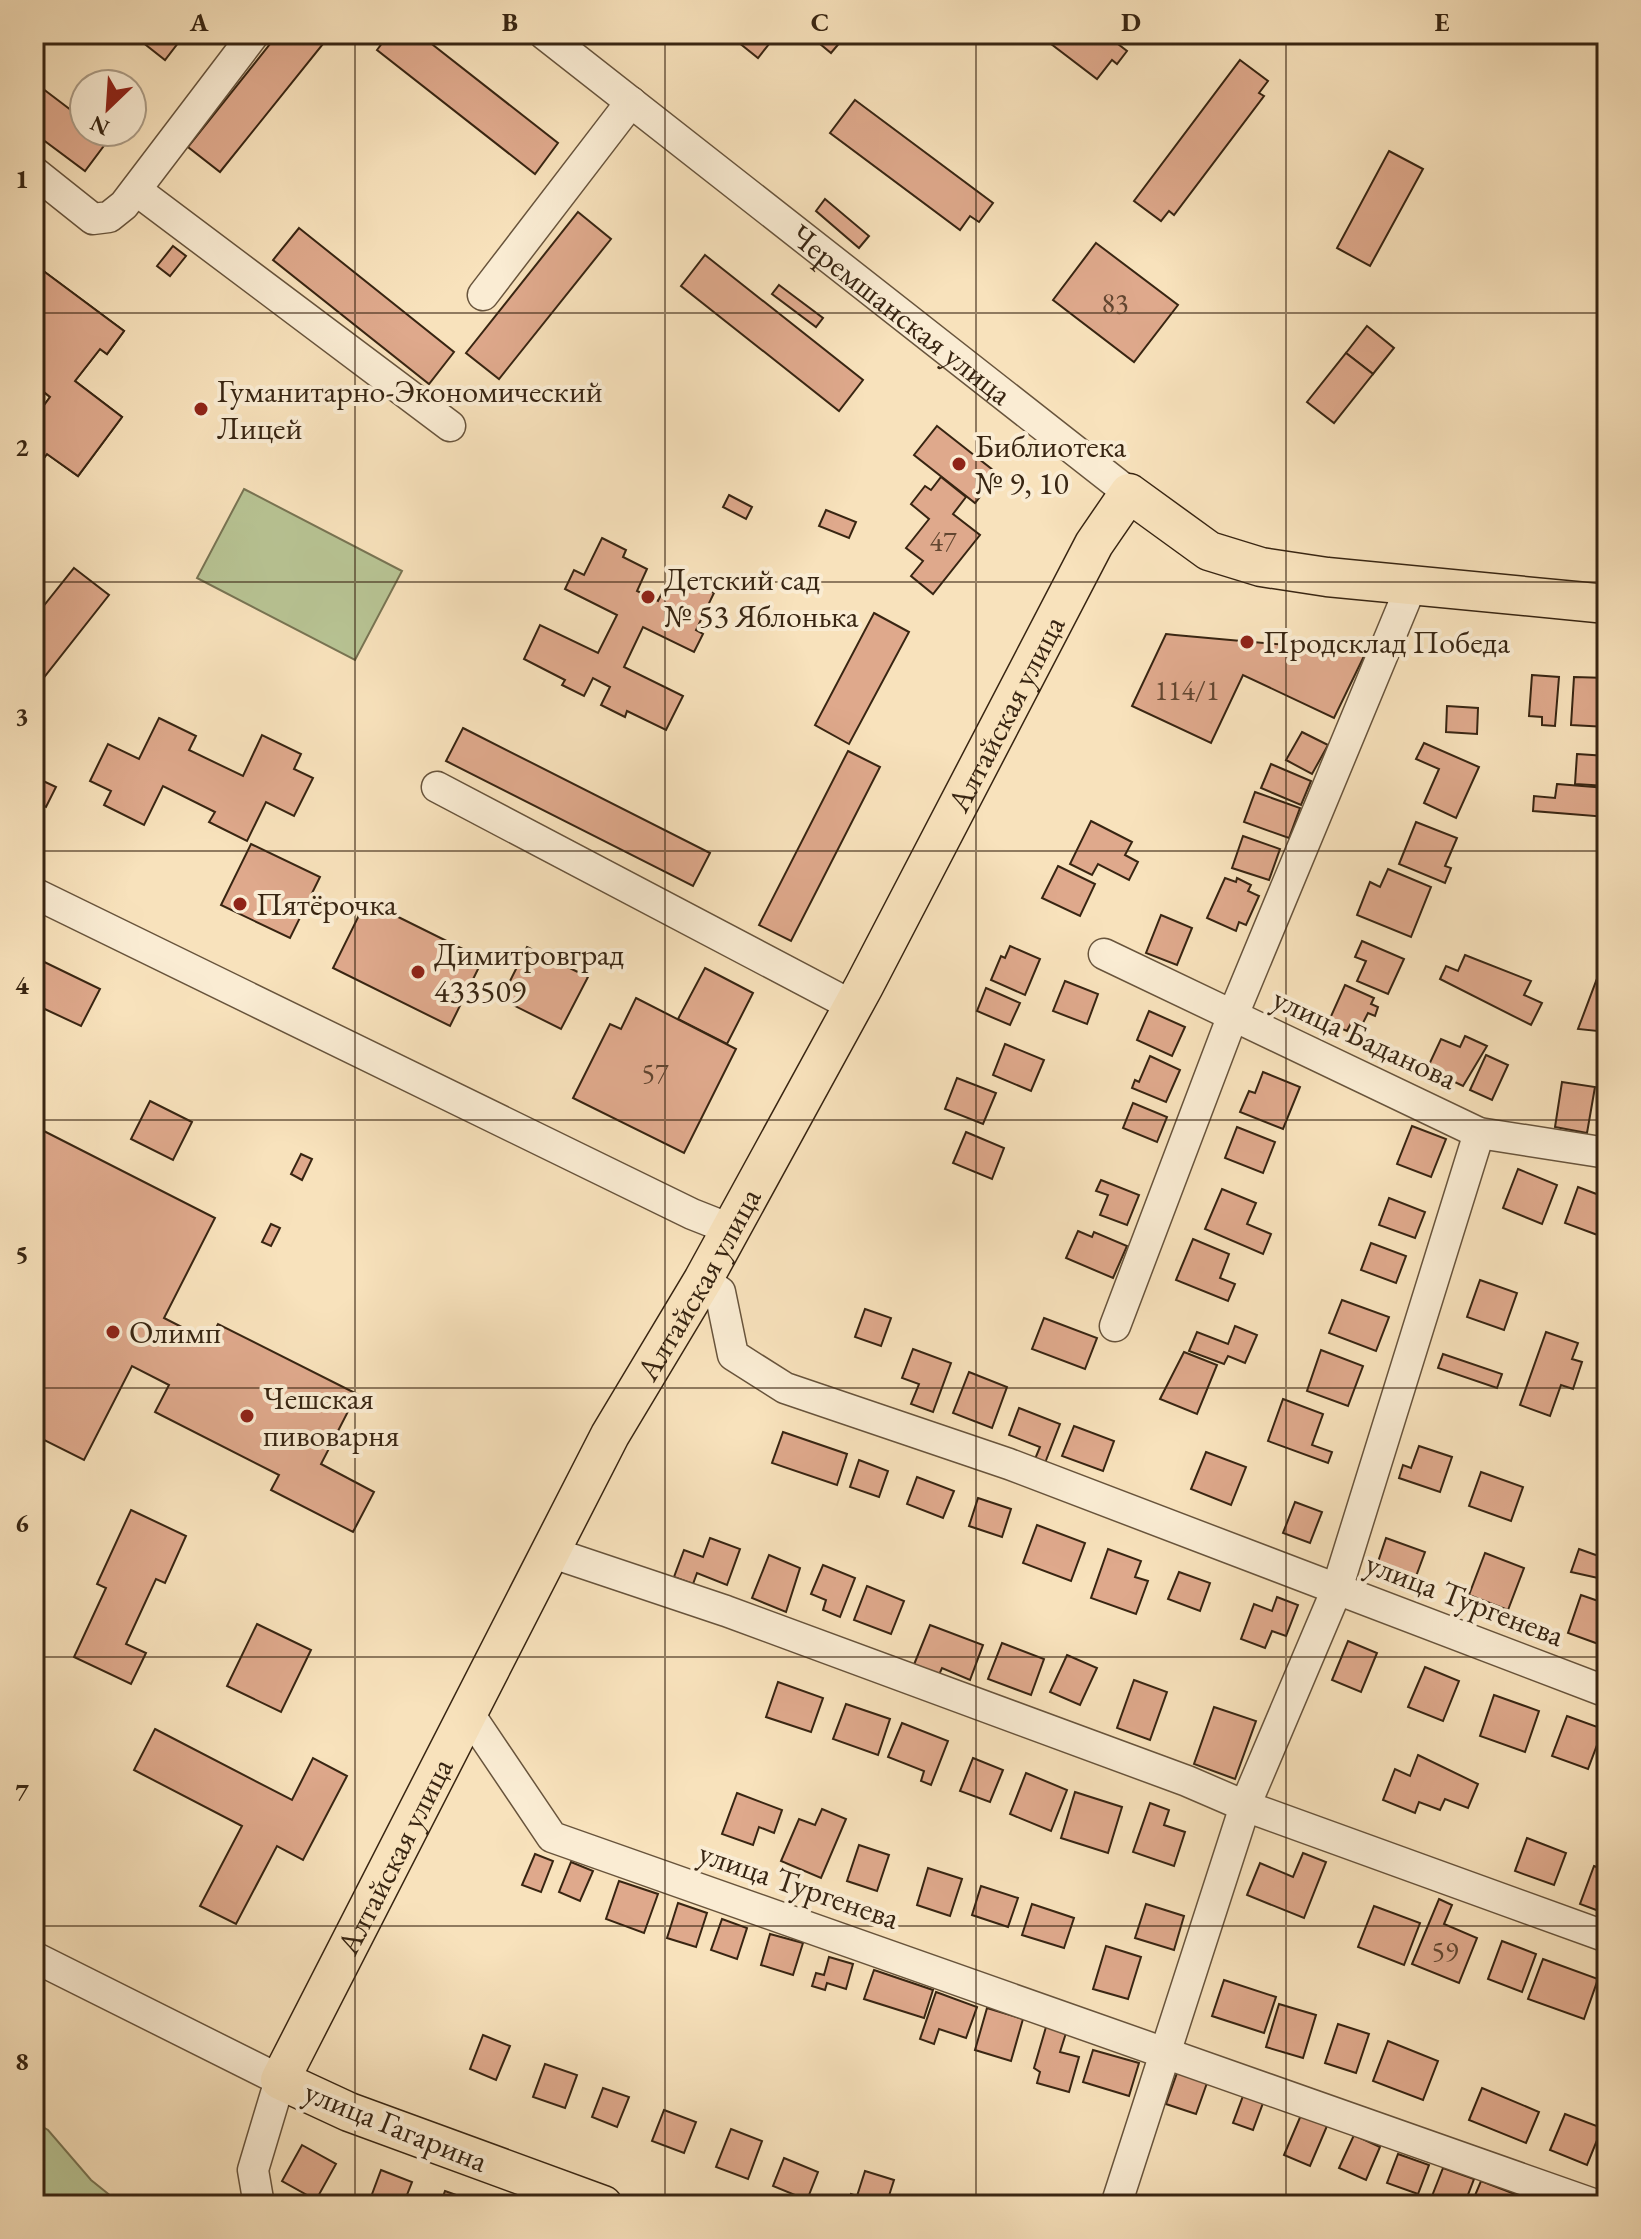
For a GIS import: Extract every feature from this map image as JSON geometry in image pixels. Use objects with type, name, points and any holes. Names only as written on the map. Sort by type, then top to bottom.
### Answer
[{"type":"main road","name":"Черемшанская улица","points":[[1129,493],[1209,551],[1234,560],[1327,577],[1607,604]]},
{"type":"main road","name":"Алтайская улица","points":[[280,2080],[610,1435],[703,1280],[1094,544],[1129,493]]},
{"type":"main road","name":"улица Гагарина","points":[[280,2080],[349,2112],[603,2205]]},
{"type":"street","points":[[34,172],[93,219],[109,217],[136,190],[254,34]]},
{"type":"street","name":"Черемшанская улица","points":[[544,34],[1129,493]]},
{"type":"street","points":[[483,295],[631,102]]},
{"type":"street","points":[[136,190],[450,426]]},
{"type":"street","points":[[1115,1326],[1233,1015],[1412,584]]},
{"type":"street","points":[[437,787],[851,1005]]},
{"type":"street","points":[[34,893],[692,1214],[730,1229]]},
{"type":"street","name":"улица Баданова","points":[[1104,954],[1479,1133],[1607,1153]]},
{"type":"street","points":[[703,1280],[720,1292],[733,1355],[785,1388],[1009,1464],[1337,1589],[1479,1133]]},
{"type":"street","points":[[550,1552],[741,1617],[1187,1781],[1245,1806],[1607,1937]]},
{"type":"street","name":"улица Тургенева","points":[[1116,2205],[1245,1806],[1337,1589],[1607,1692]]},
{"type":"street","name":"улица Тургенева","points":[[467,1711],[552,1837],[1596,2205]]},
{"type":"street","points":[[34,1957],[280,2080],[253,2170],[259,2205]]},
{"type":"street","points":[[253,2170],[272,2205]]},
{"type":"green space","points":[[244,489],[402,571],[355,660],[197,578]]},
{"type":"green space","points":[[34,2122],[48,2130],[91,2180],[122,2205],[34,2205]]},
{"type":"building","points":[[132,34],[185,34],[165,60]]},
{"type":"building","points":[[278,34],[331,34],[220,172],[188,147]]},
{"type":"building","points":[[389,34],[419,34],[558,143],[535,174],[377,50]]},
{"type":"building","points":[[728,34],[777,34],[758,58]]},
{"type":"building","points":[[808,34],[847,34],[831,53]]},
{"type":"building","points":[[1038,34],[1105,34],[1127,51],[1117,64],[1112,60],[1097,79]]},
{"type":"building","points":[[1240,60],[1268,81],[1259,93],[1264,96],[1174,215],[1169,211],[1161,221],[1134,201]]},
{"type":"building","points":[[34,82],[68,108],[68,148],[102,148],[85,171],[34,133]]},
{"type":"building","points":[[855,100],[993,203],[979,222],[970,216],[960,230],[830,133]]},
{"type":"building","points":[[1389,151],[1423,169],[1370,266],[1337,248]]},
{"type":"building","points":[[825,199],[869,236],[859,248],[816,211]]},
{"type":"building","points":[[578,212],[611,239],[499,379],[466,353]]},
{"type":"building","points":[[299,228],[454,352],[429,384],[273,260]]},
{"type":"building","points":[[1096,243],[1178,305],[1134,362],[1053,300]]},
{"type":"building","points":[[173,246],[186,256],[170,276],[157,266]]},
{"type":"building","points":[[705,255],[863,380],[839,411],[681,286]]},
{"type":"building","points":[[34,264],[124,331],[107,354],[100,349],[75,381],[122,417],[78,476],[47,454],[34,471],[34,419],[50,397],[34,384],[34,346],[38,341],[43,345],[63,320],[34,298]]},
{"type":"building","points":[[34,264],[124,331],[107,354],[100,349],[75,381],[122,417],[78,476],[47,454],[34,471],[34,419],[50,397],[34,384]]},
{"type":"building","points":[[779,285],[823,318],[816,327],[772,294]]},
{"type":"building","points":[[1367,326],[1394,348],[1373,374],[1346,353]]},
{"type":"building","points":[[1346,353],[1373,374],[1334,423],[1307,402]]},
{"type":"building","points":[[937,426],[998,474],[975,503],[914,455]]},
{"type":"building","points":[[941,477],[966,497],[953,514],[980,535],[933,594],[911,576],[923,561],[906,548],[929,519],[911,504],[925,486],[931,490]]},
{"type":"building","points":[[729,495],[752,507],[746,519],[723,507]]},
{"type":"building","points":[[826,510],[856,522],[849,538],[819,526]]},
{"type":"building","points":[[602,538],[626,550],[623,557],[647,569],[637,591],[658,601],[669,579],[694,591],[697,584],[714,593],[696,630],[703,634],[694,652],[643,627],[624,667],[683,696],[666,730],[627,711],[625,717],[601,705],[610,687],[593,678],[584,696],[562,685],[565,680],[524,659],[540,625],[598,653],[617,615],[565,589],[574,570],[584,575]]},
{"type":"building","points":[[74,568],[109,595],[34,690],[34,618]]},
{"type":"building","points":[[874,613],[909,632],[849,744],[815,725]]},
{"type":"building","points":[[1166,634],[1366,652],[1334,718],[1243,675],[1211,743],[1132,706]]},
{"type":"building","points":[[1532,675],[1559,677],[1555,726],[1542,725],[1542,717],[1529,716]]},
{"type":"building","points":[[1574,677],[1607,678],[1607,727],[1571,725]]},
{"type":"building","points":[[1447,706],[1478,708],[1477,734],[1446,732]]},
{"type":"building","points":[[159,718],[196,736],[189,750],[243,776],[262,735],[301,754],[294,769],[313,778],[294,816],[266,802],[247,841],[209,822],[215,812],[163,786],[144,825],[104,805],[111,791],[90,781],[108,744],[139,759]]},
{"type":"building","points":[[463,728],[710,853],[693,886],[446,761]]},
{"type":"building","points":[[1302,732],[1328,745],[1312,774],[1286,760]]},
{"type":"building","points":[[1424,743],[1479,767],[1456,818],[1424,803],[1439,769],[1416,759]]},
{"type":"building","points":[[848,751],[880,767],[791,941],[759,925]]},
{"type":"building","points":[[1577,754],[1607,756],[1607,786],[1575,784]]},
{"type":"building","points":[[1271,764],[1311,781],[1301,805],[1261,788]]},
{"type":"building","points":[[41,780],[56,787],[46,807],[34,801]]},
{"type":"building","points":[[1557,784],[1607,788],[1607,817],[1533,811],[1534,796],[1555,798]]},
{"type":"building","points":[[1255,792],[1300,808],[1289,838],[1244,822]]},
{"type":"building","points":[[1091,821],[1132,842],[1125,855],[1138,862],[1129,880],[1098,864],[1092,875],[1070,864]]},
{"type":"building","points":[[1416,822],[1457,838],[1445,866],[1451,868],[1445,883],[1399,864]]},
{"type":"building","points":[[1243,836],[1280,849],[1269,880],[1232,868]]},
{"type":"building","points":[[251,844],[320,877],[290,938],[221,905]]},
{"type":"building","points":[[1058,866],[1095,884],[1080,916],[1042,898]]},
{"type":"building","points":[[1388,869],[1431,887],[1411,937],[1357,915],[1370,882],[1380,887]]},
{"type":"building","points":[[1225,878],[1236,882],[1237,878],[1251,885],[1248,891],[1259,896],[1246,925],[1239,922],[1236,931],[1207,918]]},
{"type":"building","points":[[366,901],[483,959],[450,1026],[333,968]]},
{"type":"building","points":[[1161,915],[1192,928],[1177,965],[1146,953]]},
{"type":"building","points":[[1362,941],[1404,959],[1388,994],[1357,981],[1366,961],[1355,957]]},
{"type":"building","points":[[1010,946],[1040,959],[1025,995],[991,980],[1001,956],[1005,958]]},
{"type":"building","points":[[527,947],[588,977],[561,1029],[501,999]]},
{"type":"building","points":[[1465,955],[1531,981],[1524,995],[1542,1003],[1531,1025],[1440,979],[1446,966],[1458,971]]},
{"type":"building","points":[[34,957],[100,989],[81,1026],[34,1004]]},
{"type":"building","points":[[705,968],[753,993],[727,1044],[678,1019]]},
{"type":"building","points":[[1601,968],[1607,971],[1607,1032],[1578,1029]]},
{"type":"building","points":[[1065,981],[1098,994],[1087,1024],[1053,1011]]},
{"type":"building","points":[[1345,985],[1374,998],[1371,1004],[1378,1007],[1375,1016],[1368,1013],[1361,1027],[1351,1023],[1347,1031],[1328,1023]]},
{"type":"building","points":[[986,988],[1020,1003],[1010,1025],[977,1011]]},
{"type":"building","points":[[636,998],[736,1049],[684,1153],[573,1098],[610,1024],[621,1029]]},
{"type":"building","points":[[1149,1011],[1185,1027],[1172,1056],[1137,1040]]},
{"type":"building","points":[[1465,1036],[1487,1046],[1463,1086],[1427,1069],[1441,1039],[1460,1047]]},
{"type":"building","points":[[1005,1044],[1044,1060],[1031,1091],[993,1075]]},
{"type":"building","points":[[1486,1055],[1508,1065],[1492,1100],[1470,1090]]},
{"type":"building","points":[[1150,1056],[1180,1070],[1166,1102],[1132,1088],[1135,1080],[1139,1082]]},
{"type":"building","points":[[1263,1072],[1300,1087],[1283,1129],[1240,1112],[1249,1091],[1255,1093]]},
{"type":"building","points":[[957,1078],[996,1093],[983,1124],[945,1109]]},
{"type":"building","points":[[1562,1082],[1595,1087],[1587,1133],[1555,1127]]},
{"type":"building","points":[[150,1101],[192,1122],[173,1160],[131,1139]]},
{"type":"building","points":[[1133,1103],[1167,1117],[1157,1142],[1123,1128]]},
{"type":"building","name":"Олимп","points":[[34,1126],[215,1218],[164,1318],[209,1341],[218,1324],[357,1394],[321,1464],[374,1492],[353,1532],[271,1490],[279,1475],[155,1412],[169,1385],[132,1366],[84,1460],[34,1435]]},
{"type":"building","points":[[1412,1126],[1446,1139],[1431,1177],[1397,1164]]},
{"type":"building","points":[[1237,1127],[1275,1142],[1263,1173],[1225,1158]]},
{"type":"building","points":[[966,1132],[1004,1148],[992,1179],[953,1163]]},
{"type":"building","points":[[301,1154],[312,1159],[302,1180],[291,1174]]},
{"type":"building","points":[[1518,1169],[1557,1185],[1542,1224],[1503,1208]]},
{"type":"building","points":[[1101,1180],[1139,1195],[1127,1225],[1100,1215],[1108,1195],[1096,1191]]},
{"type":"building","points":[[1578,1187],[1607,1198],[1603,1237],[1565,1223]]},
{"type":"building","points":[[1222,1189],[1256,1203],[1247,1224],[1271,1234],[1263,1254],[1205,1229]]},
{"type":"building","points":[[1389,1198],[1425,1212],[1415,1238],[1379,1225]]},
{"type":"building","points":[[271,1224],[280,1228],[271,1246],[262,1242]]},
{"type":"building","points":[[1078,1231],[1092,1237],[1094,1232],[1127,1246],[1113,1278],[1066,1258]]},
{"type":"building","points":[[1193,1239],[1229,1254],[1220,1278],[1235,1284],[1228,1301],[1176,1280]]},
{"type":"building","points":[[1371,1243],[1406,1256],[1396,1283],[1361,1270]]},
{"type":"building","points":[[1480,1280],[1517,1293],[1504,1330],[1467,1317]]},
{"type":"building","points":[[1342,1300],[1389,1317],[1376,1351],[1329,1333]]},
{"type":"building","points":[[865,1309],[891,1318],[881,1346],[855,1337]]},
{"type":"building","points":[[1044,1318],[1097,1338],[1085,1369],[1032,1349]]},
{"type":"building","points":[[1235,1326],[1257,1335],[1245,1363],[1228,1356],[1224,1364],[1189,1351],[1197,1332],[1228,1344]]},
{"type":"building","points":[[1546,1332],[1578,1343],[1572,1359],[1582,1362],[1573,1389],[1561,1385],[1550,1416],[1520,1405]]},
{"type":"building","points":[[913,1349],[951,1363],[933,1412],[911,1404],[919,1384],[902,1378]]},
{"type":"building","points":[[1321,1350],[1363,1366],[1348,1406],[1307,1391]]},
{"type":"building","points":[[1184,1352],[1217,1365],[1197,1414],[1160,1399]]},
{"type":"building","points":[[1443,1354],[1502,1374],[1497,1388],[1438,1368]]},
{"type":"building","points":[[969,1372],[1007,1387],[992,1428],[953,1413]]},
{"type":"building","points":[[1283,1399],[1323,1414],[1312,1445],[1332,1452],[1328,1463],[1268,1441]]},
{"type":"building","points":[[1019,1408],[1060,1424],[1045,1463],[1035,1459],[1040,1447],[1009,1435]]},
{"type":"building","points":[[1074,1426],[1114,1441],[1103,1471],[1062,1456]]},
{"type":"building","points":[[783,1432],[847,1454],[837,1485],[772,1463]]},
{"type":"building","points":[[1419,1446],[1452,1457],[1440,1492],[1399,1478],[1403,1465],[1411,1468]]},
{"type":"building","points":[[1206,1452],[1246,1467],[1231,1505],[1191,1489]]},
{"type":"building","points":[[859,1460],[888,1471],[879,1497],[850,1487]]},
{"type":"building","points":[[1481,1472],[1523,1487],[1511,1521],[1469,1506]]},
{"type":"building","points":[[917,1477],[954,1491],[943,1518],[907,1504]]},
{"type":"building","points":[[978,1498],[1011,1509],[1002,1537],[969,1526]]},
{"type":"building","points":[[1295,1502],[1322,1512],[1310,1543],[1283,1533]]},
{"type":"building","points":[[131,1510],[186,1536],[165,1583],[156,1579],[126,1644],[146,1653],[131,1684],[74,1657],[106,1588],[97,1584]]},
{"type":"building","points":[[1037,1525],[1085,1543],[1071,1581],[1023,1563]]},
{"type":"building","points":[[710,1538],[740,1549],[727,1585],[697,1573],[693,1584],[674,1577],[684,1550],[703,1557]]},
{"type":"building","points":[[1386,1538],[1425,1552],[1415,1579],[1377,1565]]},
{"type":"building","points":[[1108,1549],[1141,1561],[1135,1577],[1148,1581],[1136,1614],[1091,1598]]},
{"type":"building","points":[[1579,1549],[1607,1559],[1607,1580],[1571,1572]]},
{"type":"building","points":[[1485,1553],[1524,1568],[1508,1610],[1469,1595]]},
{"type":"building","points":[[769,1555],[800,1568],[786,1612],[752,1598]]},
{"type":"building","points":[[823,1565],[855,1578],[840,1617],[823,1610],[826,1600],[811,1594]]},
{"type":"building","points":[[1179,1572],[1210,1583],[1200,1611],[1168,1599]]},
{"type":"building","points":[[867,1586],[904,1601],[891,1634],[854,1620]]},
{"type":"building","points":[[1581,1595],[1607,1604],[1604,1646],[1568,1633]]},
{"type":"building","points":[[1277,1597],[1298,1605],[1286,1636],[1272,1631],[1265,1648],[1241,1639],[1254,1604],[1272,1611]]},
{"type":"building","points":[[257,1624],[311,1650],[281,1712],[227,1686]]},
{"type":"building","points":[[930,1625],[983,1645],[970,1680],[942,1668],[938,1677],[913,1667]]},
{"type":"building","points":[[1348,1641],[1377,1653],[1361,1692],[1332,1680]]},
{"type":"building","points":[[1002,1643],[1044,1659],[1031,1695],[988,1679]]},
{"type":"building","points":[[1067,1655],[1097,1668],[1080,1705],[1050,1692]]},
{"type":"building","points":[[1425,1667],[1459,1681],[1443,1721],[1408,1707]]},
{"type":"building","points":[[1134,1680],[1167,1692],[1150,1740],[1117,1728]]},
{"type":"building","points":[[778,1682],[823,1698],[811,1732],[766,1717]]},
{"type":"building","points":[[1494,1695],[1539,1711],[1525,1752],[1480,1736]]},
{"type":"building","points":[[846,1704],[890,1719],[878,1755],[833,1739]]},
{"type":"building","points":[[1214,1707],[1256,1721],[1235,1779],[1194,1764]]},
{"type":"building","points":[[1567,1716],[1603,1729],[1588,1769],[1552,1756]]},
{"type":"building","points":[[902,1723],[948,1741],[931,1785],[921,1781],[924,1771],[888,1757]]},
{"type":"building","points":[[155,1729],[292,1800],[313,1758],[347,1776],[303,1860],[277,1846],[236,1924],[200,1906],[242,1826],[134,1770]]},
{"type":"building","points":[[1418,1755],[1478,1784],[1468,1808],[1445,1799],[1440,1810],[1419,1802],[1415,1813],[1383,1800],[1395,1769],[1410,1776]]},
{"type":"building","points":[[973,1758],[1003,1770],[990,1802],[960,1791]]},
{"type":"building","points":[[1026,1773],[1067,1790],[1051,1831],[1010,1814]]},
{"type":"building","points":[[1075,1792],[1122,1807],[1108,1853],[1061,1838]]},
{"type":"building","points":[[737,1793],[782,1810],[774,1833],[759,1827],[753,1845],[722,1834]]},
{"type":"building","points":[[1150,1803],[1169,1810],[1164,1825],[1185,1832],[1174,1866],[1133,1852]]},
{"type":"building","points":[[822,1809],[846,1819],[821,1878],[781,1861],[799,1819],[815,1825]]},
{"type":"building","points":[[1527,1838],[1566,1853],[1554,1885],[1515,1871]]},
{"type":"building","points":[[859,1845],[889,1855],[877,1891],[847,1881]]},
{"type":"building","points":[[1303,1853],[1326,1862],[1304,1918],[1247,1895],[1260,1863],[1293,1877]]},
{"type":"building","points":[[535,1854],[553,1861],[541,1892],[522,1885]]},
{"type":"building","points":[[571,1862],[593,1871],[580,1901],[559,1892]]},
{"type":"building","points":[[1594,1866],[1607,1871],[1607,1914],[1580,1904]]},
{"type":"building","points":[[928,1868],[962,1879],[950,1916],[917,1905]]},
{"type":"building","points":[[619,1881],[658,1894],[644,1933],[606,1919]]},
{"type":"building","points":[[981,1886],[1018,1898],[1008,1927],[972,1915]]},
{"type":"building","points":[[1439,1899],[1452,1905],[1444,1924],[1477,1938],[1459,1983],[1412,1964]]},
{"type":"building","points":[[678,1903],[707,1913],[696,1947],[667,1938]]},
{"type":"building","points":[[1032,1904],[1074,1918],[1064,1948],[1022,1935]]},
{"type":"building","points":[[1146,1904],[1184,1916],[1174,1950],[1135,1938]]},
{"type":"building","points":[[1374,1906],[1420,1923],[1404,1965],[1358,1947]]},
{"type":"building","points":[[722,1919],[747,1928],[737,1959],[711,1950]]},
{"type":"building","points":[[770,1934],[803,1943],[793,1975],[761,1965]]},
{"type":"building","points":[[1502,1941],[1536,1954],[1522,1992],[1488,1979]]},
{"type":"building","points":[[1106,1946],[1141,1957],[1128,1999],[1093,1989]]},
{"type":"building","points":[[829,1957],[853,1964],[846,1989],[827,1983],[825,1990],[812,1986],[816,1973],[824,1975]]},
{"type":"building","points":[[1543,1959],[1598,1979],[1584,2019],[1528,1999]]},
{"type":"building","points":[[874,1970],[933,1990],[924,2018],[864,1999]]},
{"type":"building","points":[[1224,1980],[1276,1997],[1264,2033],[1212,2016]]},
{"type":"building","points":[[936,1992],[977,2007],[966,2038],[939,2029],[934,2044],[920,2039]]},
{"type":"building","points":[[1279,2004],[1316,2015],[1303,2058],[1266,2047]]},
{"type":"building","points":[[987,2008],[1023,2019],[1011,2061],[975,2050]]},
{"type":"building","points":[[1338,2024],[1369,2034],[1356,2073],[1325,2063]]},
{"type":"building","points":[[1046,2027],[1066,2033],[1060,2052],[1079,2057],[1069,2092],[1037,2083],[1040,2072],[1034,2068]]},
{"type":"building","points":[[483,2035],[510,2046],[496,2080],[470,2069]]},
{"type":"building","points":[[1388,2041],[1438,2061],[1423,2100],[1373,2081]]},
{"type":"building","points":[[1093,2050],[1139,2063],[1129,2096],[1083,2082]]},
{"type":"building","points":[[545,2064],[577,2075],[565,2108],[533,2097]]},
{"type":"building","points":[[1177,2073],[1207,2083],[1196,2114],[1166,2104]]},
{"type":"building","points":[[603,2088],[629,2097],[617,2127],[592,2117]]},
{"type":"building","points":[[1482,2088],[1539,2112],[1526,2143],[1469,2120]]},
{"type":"building","points":[[1243,2096],[1263,2103],[1253,2130],[1233,2123]]},
{"type":"building","points":[[664,2110],[696,2122],[684,2153],[652,2141]]},
{"type":"building","points":[[1565,2114],[1602,2128],[1587,2165],[1550,2150]]},
{"type":"building","points":[[1301,2115],[1327,2126],[1310,2166],[1284,2155]]},
{"type":"building","points":[[731,2129],[762,2141],[748,2179],[716,2167]]},
{"type":"building","points":[[1354,2135],[1380,2147],[1366,2180],[1339,2168]]},
{"type":"building","points":[[302,2145],[336,2164],[316,2200],[282,2181]]},
{"type":"building","points":[[1398,2154],[1429,2165],[1418,2194],[1387,2183]]},
{"type":"building","points":[[784,2158],[818,2172],[807,2200],[773,2186]]},
{"type":"building","points":[[1443,2168],[1474,2179],[1464,2205],[1432,2196]]},
{"type":"building","points":[[381,2170],[412,2182],[403,2205],[368,2205]]},
{"type":"building","points":[[865,2171],[894,2180],[886,2205],[848,2205],[851,2194],[857,2196]]},
{"type":"building","points":[[1481,2181],[1520,2196],[1517,2205],[1471,2205]]},
{"type":"building","points":[[445,2191],[484,2205],[440,2205]]},
{"type":"place","name":"Гуманитарно-Экономический Лицей","points":[[201,409]]},
{"type":"place","name":"Библиотека № 9, 10","points":[[959,464]]},
{"type":"place","name":"Детский сад № 53 Яблонька","points":[[648,597]]},
{"type":"place","name":"Продсклад Победа","points":[[1247,642]]},
{"type":"place","name":"Пятёрочка","points":[[240,904]]},
{"type":"place","name":"Димитровград 433509","points":[[418,972]]},
{"type":"place","name":"Олимп","points":[[113,1332]]},
{"type":"place","name":"Чешская пивоварня","points":[[247,1416]]}]
